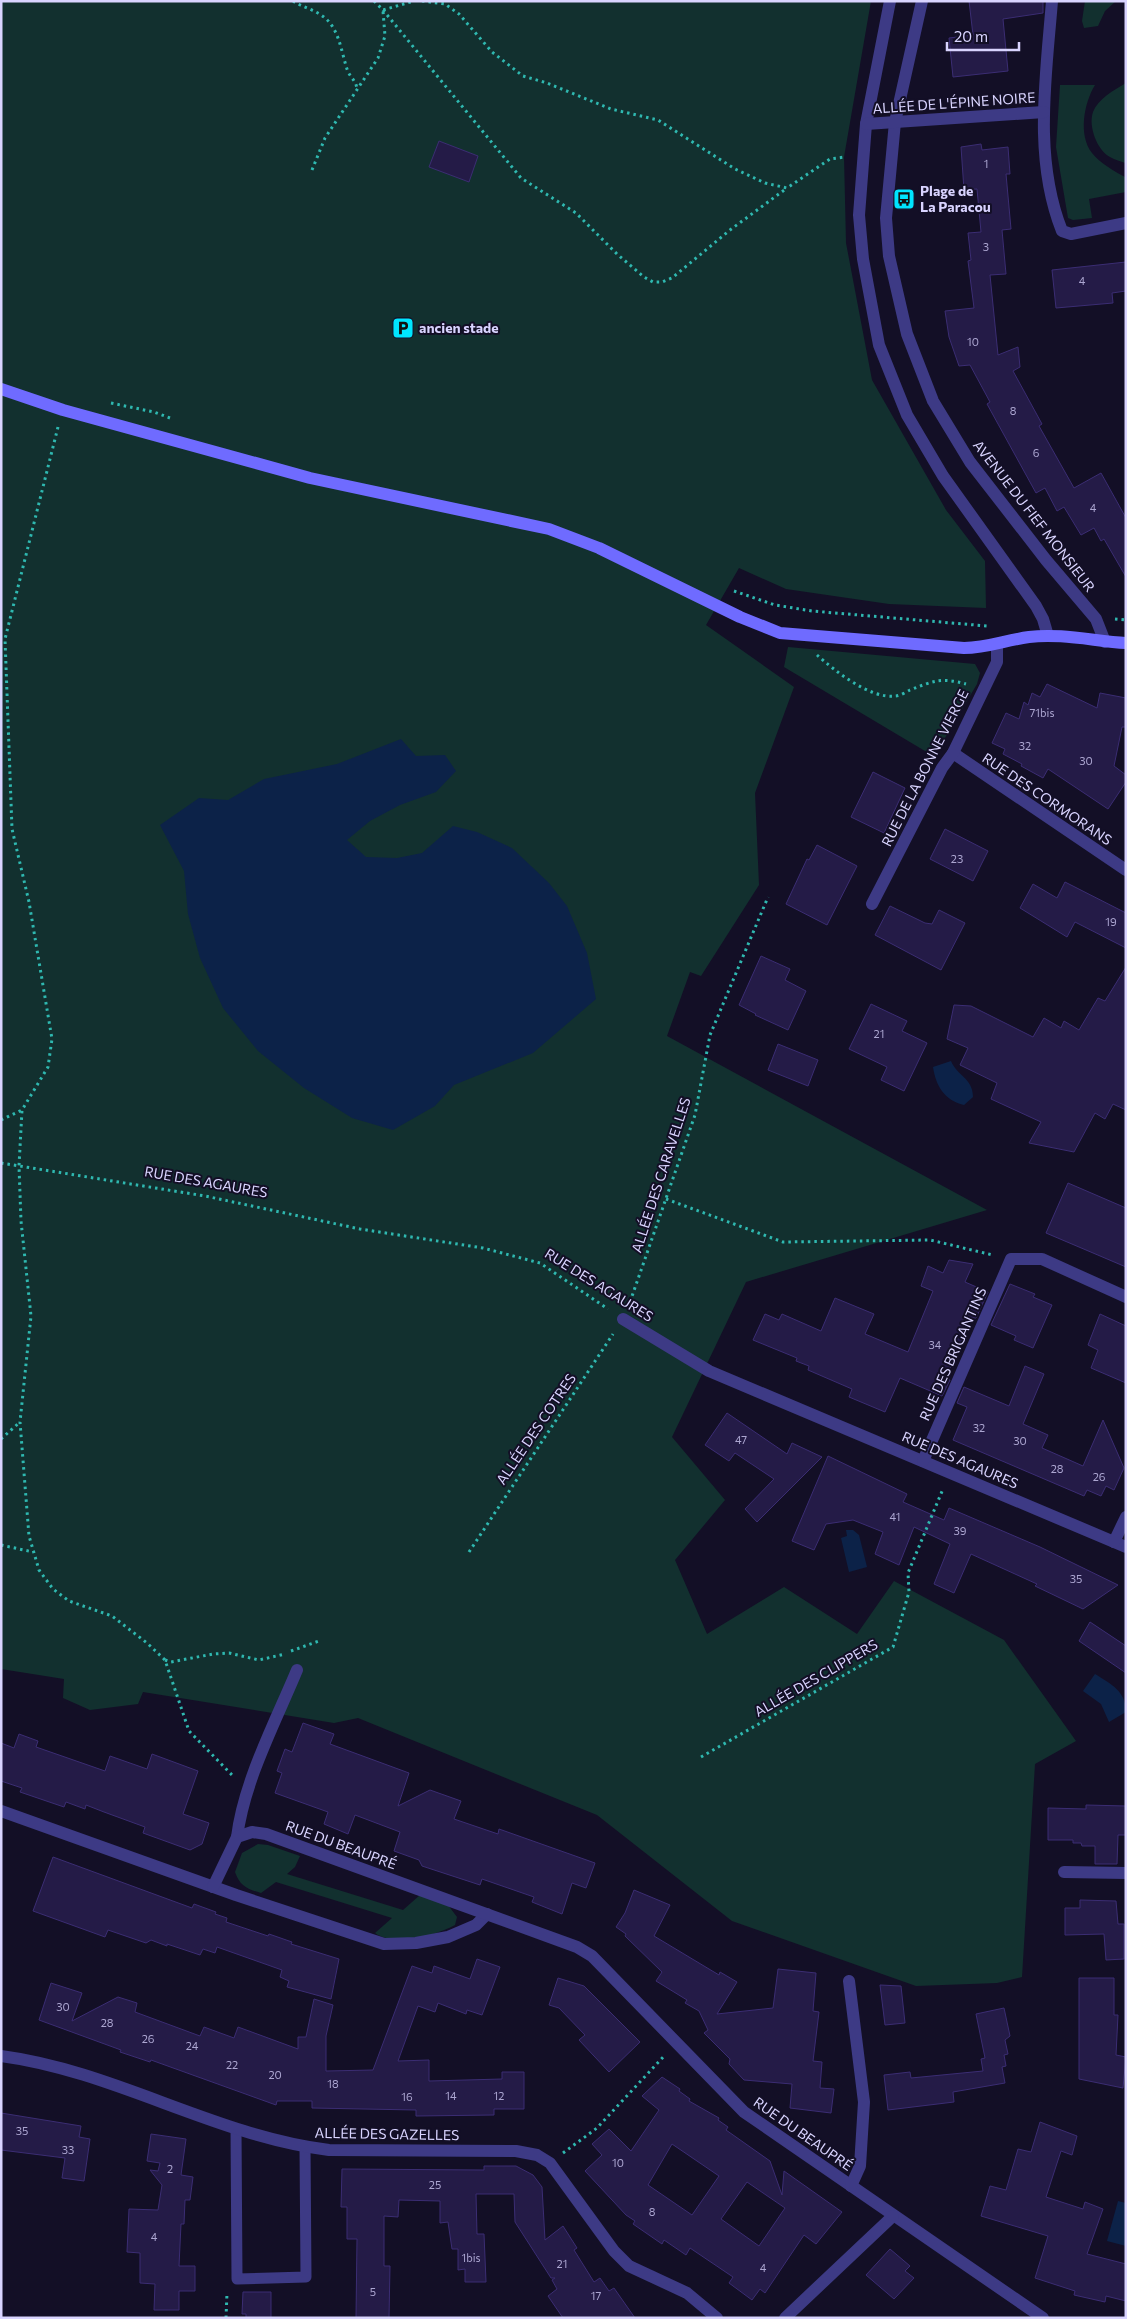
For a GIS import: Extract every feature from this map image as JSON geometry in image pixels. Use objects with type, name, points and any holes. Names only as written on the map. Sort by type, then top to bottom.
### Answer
[{"type":"street","points":[[890,1],[866,124],[859,215],[863,259],[879,345],[907,415],[943,476],[1036,606],[1044,619],[1048,636]]},
{"type":"street","name":"AVENUE DU FIEF MONSIEUR","points":[[922,1],[895,122],[886,210],[889,256],[907,334],[934,401],[970,462],[1046,560],[1096,618],[1105,642]]},
{"type":"street","name":"ALLÉE DE L'ÉPINE NOIRE","points":[[1052,1],[1043,139],[1056,217],[1062,230],[1071,234],[1126,223]]},
{"type":"street","name":"ALLÉE DE L'ÉPINE NOIRE","points":[[866,124],[1044,112]]},
{"type":"street","points":[[1,389],[63,410],[310,478],[549,529],[599,548],[732,614],[780,633],[964,648],[997,645],[1028,637],[1048,636],[1126,643]]},
{"type":"street","name":"RUE DE LA BONNE VIERGE","points":[[872,904],[942,768],[952,753],[997,662],[997,645]]},
{"type":"street","name":"RUE DES CORMORANS","points":[[952,753],[1126,870]]},
{"type":"street","points":[[1011,1259],[1042,1259],[1126,1297]]},
{"type":"street","name":"RUE DES BRIGANTINS","points":[[923,1461],[1011,1259]]},
{"type":"street","name":"RUE DES AGAURES","points":[[624,1319],[708,1371],[1120,1544]]},
{"type":"street","points":[[1120,1544],[1126,1517]]},
{"type":"street","points":[[213,1887],[237,1837],[240,1814],[247,1794],[297,1670]]},
{"type":"street","points":[[1,1811],[213,1887],[384,1944],[416,1943],[448,1937],[476,1925],[487,1914]]},
{"type":"street","name":"RUE DU BEAUPRÉ","points":[[237,1837],[252,1832],[266,1834],[578,1947],[592,1956],[678,2042],[744,2112],[892,2216],[1043,2318]]},
{"type":"street","points":[[1064,1872],[1126,1872]]},
{"type":"street","points":[[849,1981],[864,2102],[860,2166],[851,2186]]},
{"type":"street","name":"ALLÉE DES GAZELLES","points":[[1,2056],[36,2061],[78,2072],[236,2129],[305,2147],[329,2150],[516,2151],[537,2155],[550,2163]]},
{"type":"street","points":[[550,2163],[614,2251],[629,2266],[687,2293],[717,2318]]},
{"type":"street","points":[[785,2318],[892,2216]]},
{"type":"lane","points":[[236,2129],[237,2279],[306,2277],[305,2147]]},
{"type":"path","points":[[293,1],[306,10],[321,15],[334,28],[348,72],[356,80],[357,90]]},
{"type":"path","points":[[374,1],[521,178],[576,214],[617,254],[653,282],[662,282],[672,278],[730,230],[787,188],[835,157],[863,157]]},
{"type":"path","points":[[382,10],[414,1]]},
{"type":"path","points":[[422,1],[444,4],[459,14],[492,52],[523,76],[611,109],[658,120],[735,169],[765,183],[787,188]]},
{"type":"path","points":[[312,170],[325,138],[378,58],[385,36],[382,10]]},
{"type":"path","points":[[63,410],[50,453],[5,639],[12,829],[29,902],[52,1039],[48,1067],[22,1110],[19,1166],[21,1221],[31,1316],[20,1422],[25,1494],[33,1552],[39,1570],[53,1590],[69,1601],[112,1616],[148,1643],[165,1660],[189,1731],[233,1776],[247,1794]]},
{"type":"path","points":[[808,654],[816,655],[848,680],[884,694],[896,696],[937,680],[948,679],[982,690]]},
{"type":"path","name":"ALLÉE DES CARAVELLES","points":[[624,1319],[695,1115],[710,1034],[768,897]]},
{"type":"path","points":[[1,1120],[22,1110]]},
{"type":"path","name":"RUE DES AGAURES","points":[[1,1163],[205,1196],[360,1229],[483,1248],[540,1263],[624,1319]]},
{"type":"path","points":[[666,1200],[783,1242],[930,1240],[1011,1259]]},
{"type":"path","name":"ALLÉE DES COTRES","points":[[469,1552],[624,1319]]},
{"type":"path","points":[[1,1439],[20,1422]]},
{"type":"path","name":"ALLÉE DES CLIPPERS","points":[[701,1757],[893,1647],[908,1592],[908,1573],[950,1472]]},
{"type":"path","points":[[1,1545],[33,1552]]},
{"type":"path","points":[[165,1660],[179,1661],[228,1653],[258,1660]]},
{"type":"path","points":[[550,2163],[597,2128],[678,2042]]},
{"type":"green space","points":[[1,1],[871,1],[844,157],[846,243],[872,380],[946,510],[985,561],[986,608],[889,604],[786,589],[739,568],[706,625],[794,687],[755,793],[759,885],[701,976],[690,972],[667,1036],[987,1210],[746,1282],[672,1437],[725,1500],[675,1560],[707,1634],[784,1587],[857,1634],[894,1581],[1004,1640],[1076,1741],[1035,1764],[1022,1977],[997,1983],[916,1986],[732,1921],[597,1815],[358,1718],[334,1723],[143,1692],[138,1704],[90,1710],[63,1698],[64,1679],[1,1669]]},
{"type":"green space","points":[[1085,1],[1116,1],[1105,11],[1098,26],[1084,28],[1082,21]]},
{"type":"green space","points":[[1126,83],[1125,163],[1110,157],[1101,149],[1093,131],[1092,118],[1095,107],[1102,99]]},
{"type":"green space","points":[[1060,85],[1095,85],[1088,101],[1084,119],[1085,137],[1092,153],[1099,160],[1125,177],[1126,192],[1089,199],[1092,218],[1073,220],[1068,218],[1056,147]]},
{"type":"green space","points":[[788,647],[975,664],[980,673],[977,684],[939,748],[925,751],[784,667]]},
{"type":"green space","points":[[258,1844],[268,1845],[300,1856],[295,1867],[287,1874],[403,1910],[420,1895],[448,1905],[457,1917],[455,1925],[426,1936],[403,1940],[393,1939],[375,1933],[392,1918],[276,1882],[261,1893],[252,1890],[242,1884],[235,1872],[242,1853]]},
{"type":"water","points":[[401,739],[416,756],[445,755],[456,771],[436,792],[400,805],[370,821],[347,840],[366,857],[397,858],[422,853],[453,826],[477,832],[512,848],[549,883],[567,906],[587,953],[596,999],[533,1053],[454,1085],[435,1106],[393,1130],[352,1118],[304,1088],[258,1051],[223,1008],[200,958],[188,914],[184,871],[160,825],[199,798],[228,800],[264,779],[337,764]]},
{"type":"water","points":[[951,1061],[968,1081],[972,1091],[973,1097],[964,1105],[946,1096],[934,1074],[933,1067]]},
{"type":"water","points":[[846,1530],[853,1530],[859,1535],[867,1567],[849,1572],[841,1538],[847,1536]]},
{"type":"water","points":[[1095,1674],[1107,1681],[1120,1693],[1125,1705],[1126,1712],[1109,1722],[1101,1704],[1083,1691]]},
{"type":"water","points":[[1118,2201],[1126,2203],[1126,2246],[1107,2241]]},
{"type":"building","points":[[969,1],[1043,1],[1043,13],[1003,19],[1008,71],[953,77],[949,38],[973,35]]},
{"type":"building","points":[[439,141],[478,156],[469,182],[429,167]]},
{"type":"building","points":[[981,144],[982,150],[1008,147],[1010,174],[1006,174],[1011,229],[1002,230],[1006,274],[990,275],[998,355],[1018,347],[1020,367],[1013,371],[1042,424],[1039,426],[1074,488],[1101,473],[1126,518],[1126,577],[1104,539],[1101,541],[1094,528],[1081,535],[1064,507],[1057,511],[1045,488],[1036,493],[987,404],[990,402],[970,365],[959,366],[949,337],[945,311],[974,308],[968,261],[971,260],[968,233],[981,232],[977,189],[964,190],[961,147]]},
{"type":"building","points":[[1126,262],[1126,291],[1112,293],[1113,303],[1056,308],[1052,270]]},
{"type":"building","points":[[1047,684],[1097,708],[1100,693],[1126,698],[1126,727],[1122,727],[1114,766],[1126,775],[1126,782],[1108,809],[1048,769],[1043,778],[1021,766],[1022,764],[1003,754],[1005,749],[992,743],[1006,713],[1019,719],[1024,702],[1028,705],[1032,693],[1040,697]]},
{"type":"building","points":[[873,772],[905,788],[884,833],[851,817]]},
{"type":"building","points":[[945,829],[988,851],[973,881],[930,859]]},
{"type":"building","points":[[817,845],[857,866],[827,925],[786,904],[807,859],[809,860]]},
{"type":"building","points":[[1065,882],[1126,913],[1126,948],[1075,922],[1067,937],[1020,908],[1033,884],[1057,898]]},
{"type":"building","points":[[890,906],[925,923],[932,924],[939,910],[965,923],[941,970],[875,935]]},
{"type":"building","points":[[761,956],[790,969],[785,980],[806,991],[788,1030],[755,1015],[739,1005]]},
{"type":"building","points":[[1126,967],[1126,1110],[1113,1104],[1105,1119],[1095,1113],[1074,1152],[1029,1143],[1041,1122],[991,1099],[997,1083],[960,1065],[968,1048],[947,1039],[954,1005],[971,1006],[1033,1037],[1044,1018],[1061,1028],[1064,1021],[1079,1030],[1098,998],[1105,1001]]},
{"type":"building","points":[[871,1004],[907,1021],[902,1031],[927,1043],[904,1091],[881,1080],[887,1067],[849,1049]]},
{"type":"building","points":[[778,1044],[818,1060],[808,1086],[768,1070]]},
{"type":"building","points":[[1068,1183],[1126,1208],[1126,1267],[1046,1233]]},
{"type":"building","points":[[949,1260],[973,1264],[965,1282],[988,1292],[976,1318],[971,1318],[946,1378],[950,1380],[942,1396],[900,1378],[885,1412],[849,1397],[852,1389],[808,1370],[809,1366],[796,1361],[797,1358],[753,1340],[765,1314],[779,1320],[782,1314],[821,1331],[835,1298],[874,1314],[865,1334],[908,1352],[933,1291],[921,1286],[928,1266],[943,1273]]},
{"type":"building","points":[[1010,1284],[1035,1294],[1033,1297],[1052,1305],[1033,1348],[1014,1340],[1016,1336],[991,1325]]},
{"type":"building","points":[[1100,1314],[1126,1326],[1126,1383],[1091,1368],[1098,1350],[1088,1345]]},
{"type":"building","points":[[1025,1366],[1044,1374],[1023,1424],[1048,1435],[1042,1448],[1083,1466],[1103,1420],[1124,1468],[1114,1490],[1106,1486],[1101,1496],[1087,1490],[1084,1496],[953,1440],[967,1407],[957,1403],[964,1387],[1009,1406]]},
{"type":"building","points":[[727,1413],[787,1454],[792,1443],[822,1457],[757,1522],[745,1509],[774,1479],[735,1453],[729,1461],[705,1445]]},
{"type":"building","points":[[828,1456],[907,1494],[903,1502],[944,1520],[949,1508],[1040,1547],[1118,1585],[1083,1609],[1035,1586],[1037,1584],[971,1554],[954,1593],[934,1584],[950,1544],[914,1527],[899,1565],[875,1554],[883,1532],[853,1520],[826,1524],[814,1550],[792,1541]]},
{"type":"building","points":[[1090,1622],[1126,1646],[1126,1673],[1079,1641]]},
{"type":"building","points":[[303,1723],[334,1734],[330,1744],[409,1773],[398,1806],[430,1790],[461,1801],[454,1819],[498,1834],[499,1829],[595,1863],[586,1888],[572,1883],[562,1914],[532,1902],[534,1897],[482,1879],[480,1885],[422,1866],[419,1860],[394,1851],[400,1832],[355,1815],[348,1834],[324,1824],[328,1812],[275,1793],[282,1773],[277,1771],[285,1749],[292,1752]]},
{"type":"building","points":[[19,1734],[38,1741],[36,1747],[105,1771],[110,1756],[147,1769],[152,1754],[198,1771],[183,1814],[209,1823],[202,1844],[190,1850],[143,1833],[145,1827],[86,1805],[85,1809],[66,1802],[64,1807],[20,1792],[22,1788],[1,1781],[1,1743],[14,1748]]},
{"type":"building","points":[[1086,1805],[1126,1806],[1126,1835],[1118,1835],[1117,1864],[1095,1864],[1095,1846],[1082,1846],[1081,1843],[1073,1843],[1073,1840],[1048,1840],[1048,1808],[1086,1809]]},
{"type":"building","points":[[53,1857],[192,1908],[194,1904],[216,1912],[215,1914],[227,1918],[226,1922],[268,1936],[269,1934],[292,1942],[291,1944],[339,1959],[331,1999],[287,1987],[289,1981],[280,1977],[282,1970],[217,1947],[215,1953],[203,1949],[200,1955],[151,1940],[146,1943],[108,1930],[105,1937],[33,1911]]},
{"type":"building","points":[[634,1890],[670,1905],[654,1936],[719,1975],[720,1972],[737,1982],[717,2014],[773,2008],[778,1969],[816,1973],[813,2011],[819,2012],[813,2061],[822,2062],[820,2088],[834,2089],[831,2113],[790,2108],[792,2084],[744,2080],[729,2064],[730,2059],[704,2033],[708,2030],[699,2011],[685,2003],[687,2000],[656,1981],[662,1972],[625,1936],[626,1934],[616,1927],[625,1913]]},
{"type":"building","points":[[1080,1900],[1116,1901],[1118,1924],[1124,1924],[1124,1959],[1106,1960],[1104,1934],[1065,1935],[1065,1908],[1080,1908]]},
{"type":"building","points":[[477,1959],[500,1967],[482,2015],[467,2010],[466,2014],[438,2003],[435,2012],[418,2006],[398,2061],[429,2060],[429,2081],[502,2079],[502,2072],[524,2072],[524,2109],[494,2109],[494,2115],[416,2116],[416,2110],[312,2108],[312,2101],[277,2101],[276,2105],[151,2060],[150,2062],[120,2052],[121,2050],[39,2020],[51,1983],[82,1993],[72,2021],[118,1997],[137,2003],[135,2012],[200,2036],[204,2027],[234,2038],[238,2027],[298,2049],[298,2037],[306,2037],[314,1999],[333,2005],[326,2036],[326,2071],[373,2070],[412,1966],[432,1973],[434,1966],[470,1979]]},
{"type":"building","points":[[558,1978],[584,1986],[640,2042],[609,2072],[579,2040],[585,2035],[559,2008],[549,2005]]},
{"type":"building","points":[[1079,1978],[1114,1978],[1114,2015],[1118,2015],[1116,2055],[1126,2057],[1123,2088],[1079,2079]]},
{"type":"building","points":[[880,1985],[901,1986],[905,2023],[885,2025]]},
{"type":"building","points":[[1004,2008],[1010,2036],[1005,2040],[1008,2054],[1004,2055],[1006,2066],[1002,2067],[1005,2083],[953,2092],[954,2102],[888,2110],[884,2075],[910,2072],[911,2078],[983,2071],[981,2059],[985,2058],[976,2014]]},
{"type":"building","points":[[662,2077],[680,2089],[679,2091],[690,2099],[689,2101],[719,2118],[718,2120],[728,2127],[726,2130],[770,2161],[782,2195],[784,2171],[842,2212],[816,2244],[804,2235],[765,2293],[760,2289],[752,2300],[729,2283],[733,2277],[690,2248],[686,2255],[664,2240],[662,2244],[633,2224],[635,2221],[626,2215],[585,2171],[602,2155],[592,2144],[609,2129],[631,2151],[659,2110],[642,2096]],"holes":[[[672,2144],[719,2176],[692,2215],[648,2185]],[[747,2182],[785,2208],[759,2246],[721,2219]]]},
{"type":"building","points":[[1,2113],[81,2126],[79,2137],[90,2139],[84,2181],[62,2178],[65,2158],[1,2150]]},
{"type":"building","points":[[1040,2122],[1077,2136],[1072,2155],[1061,2151],[1046,2197],[1083,2209],[1085,2202],[1103,2209],[1087,2254],[1126,2264],[1126,2301],[1106,2296],[1105,2302],[1074,2295],[1075,2291],[1035,2278],[1048,2236],[981,2216],[990,2186],[1006,2190],[1018,2149],[1031,2152]]},
{"type":"building","points":[[151,2134],[186,2139],[181,2175],[193,2177],[190,2200],[185,2200],[184,2224],[181,2224],[179,2266],[195,2266],[195,2291],[179,2291],[179,2310],[154,2310],[155,2284],[140,2283],[140,2253],[127,2252],[129,2209],[158,2210],[162,2185],[150,2170],[158,2171],[160,2163],[147,2161]]},
{"type":"building","points":[[484,2166],[516,2166],[533,2175],[542,2187],[545,2240],[563,2226],[577,2248],[574,2250],[594,2282],[600,2278],[609,2291],[614,2288],[635,2318],[563,2318],[548,2296],[557,2289],[552,2280],[555,2278],[551,2278],[515,2222],[514,2194],[476,2194],[477,2234],[484,2234],[486,2282],[465,2282],[465,2269],[458,2270],[458,2249],[452,2249],[448,2222],[440,2223],[440,2201],[399,2200],[398,2217],[384,2216],[384,2266],[390,2266],[389,2318],[356,2318],[357,2239],[347,2239],[347,2207],[341,2207],[342,2169],[484,2170]]},
{"type":"building","points":[[890,2249],[910,2266],[905,2271],[914,2278],[894,2299],[866,2275]]},
{"type":"building","points":[[243,2292],[271,2292],[271,2318],[246,2318],[246,2314],[242,2314]]},
{"type":"place","name":"Plage de La Paracou","points":[[904,199]]},
{"type":"place","name":"ancien stade","points":[[403,328]]}]
